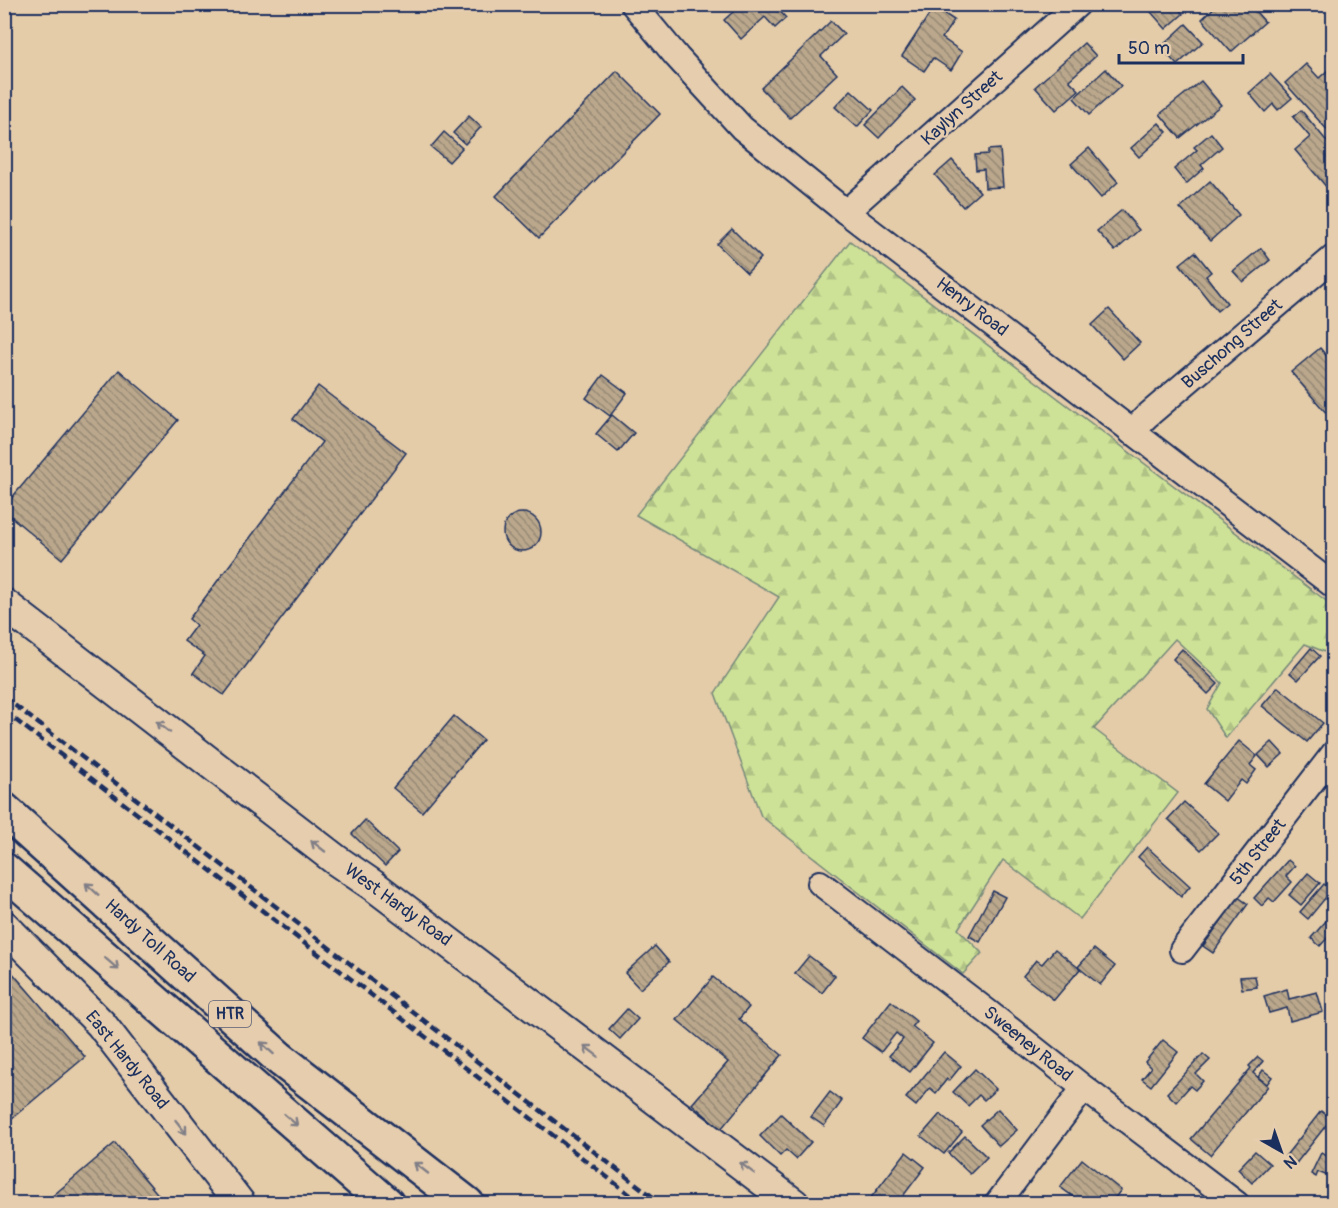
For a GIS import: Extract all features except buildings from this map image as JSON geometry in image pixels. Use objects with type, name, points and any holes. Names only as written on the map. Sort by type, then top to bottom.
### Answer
[{"type":"highway","name":"Hardy Toll Road","points":[[4,810],[279,1058],[467,1203]]},
{"type":"highway","name":"HTR","points":[[4,870],[387,1203]]},
{"type":"main road","name":"West Hardy Road","points":[[4,604],[336,860],[374,886],[794,1203]]},
{"type":"main road","name":"East Hardy Road","points":[[4,926],[101,1024],[240,1203]]},
{"type":"street","name":"Henry Road","points":[[633,4],[677,57],[742,128],[846,212],[1334,586]]},
{"type":"street","name":"Kaylyn Street","points":[[846,212],[1078,4]]},
{"type":"street","name":"Buschong Street","points":[[1131,432],[1334,257]]},
{"type":"street","name":"5th Street","points":[[1182,950],[1334,753]]},
{"type":"street","name":"Sweeney Road","points":[[820,883],[1084,1088],[1237,1203]]},
{"type":"street","points":[[997,1203],[1084,1088]]},
{"type":"green space","points":[[850,241],[1333,606],[1333,649],[1330,654],[1305,644],[1226,738],[1207,709],[1222,683],[1175,639],[1094,729],[1178,793],[1080,919],[1003,860],[958,929],[982,953],[963,974],[761,816],[715,693],[779,597],[636,515]]},
{"type":"railway","points":[[4,697],[662,1204]]},
{"type":"railway","points":[[4,711],[642,1204]]}]
